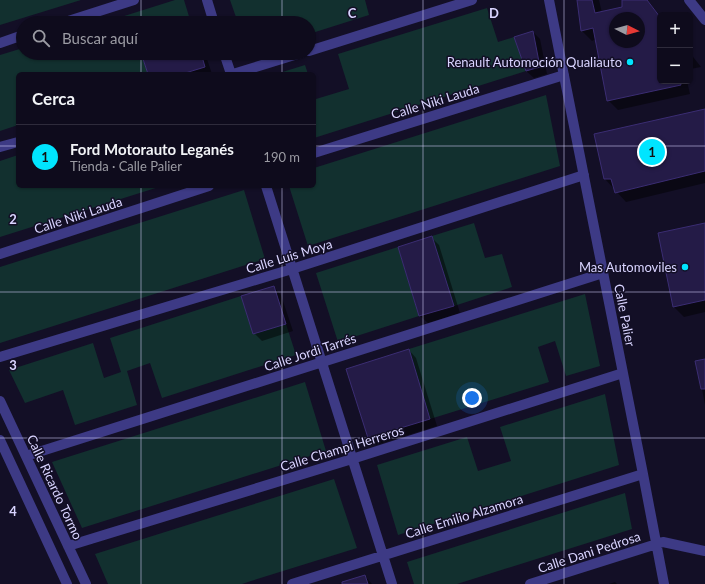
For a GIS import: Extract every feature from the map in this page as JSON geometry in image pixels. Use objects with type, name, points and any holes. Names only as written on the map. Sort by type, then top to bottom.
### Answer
[{"type":"street","points":[[84,16],[134,0]]},
{"type":"street","points":[[207,0],[212,16]]},
{"type":"street","points":[[316,48],[472,0]]},
{"type":"street","name":"Calle Palier","points":[[549,0],[664,584]]},
{"type":"street","name":"Calle Palier","points":[[554,29],[556,0]]},
{"type":"street","points":[[689,0],[705,20]]},
{"type":"street","points":[[0,43],[16,37]]},
{"type":"street","points":[[227,60],[231,72]]},
{"type":"street","points":[[239,72],[278,60]]},
{"type":"street","name":"Calle Niki Lauda","points":[[316,152],[564,75]]},
{"type":"street","points":[[0,147],[16,143]]},
{"type":"street","name":"Calle Luis Moya","points":[[0,357],[292,268],[584,175]]},
{"type":"street","name":"Calle Niki Lauda","points":[[0,254],[203,188]]},
{"type":"street","points":[[267,188],[392,584]]},
{"type":"street","name":"Calle Jordi Tarrés","points":[[26,456],[603,273]]},
{"type":"street","name":"Calle Champi Herreros","points":[[68,546],[352,459],[623,373]]},
{"type":"street","name":"Calle Ricardo Tormo","points":[[0,401],[86,584]]},
{"type":"street","points":[[0,440],[66,584]]},
{"type":"street","name":"Calle Emilio Alzamora","points":[[292,584],[643,474]]},
{"type":"street","name":"Calle Dani Pedrosa","points":[[530,584],[663,542],[705,551]]},
{"type":"green space","points":[[0,0],[81,0],[29,16],[16,16],[16,20],[0,25]]},
{"type":"green space","points":[[175,0],[184,0],[189,16],[124,16]]},
{"type":"green space","points":[[230,0],[365,0],[369,15],[316,32],[316,16],[236,16]]},
{"type":"green space","points":[[487,8],[498,42],[514,37],[526,71],[316,137],[316,99],[349,89],[338,54]]},
{"type":"green space","points":[[16,50],[16,60],[143,60],[147,72],[16,72],[16,126],[0,131],[0,55]]},
{"type":"green space","points":[[305,65],[307,72],[282,72]]},
{"type":"green space","points":[[546,95],[560,166],[308,246],[290,188],[316,188],[316,167]]},
{"type":"green space","points":[[16,156],[16,188],[156,188],[0,237],[0,161]]},
{"type":"green space","points":[[244,190],[265,259],[0,343],[0,267]]},
{"type":"green space","points":[[474,223],[485,258],[502,254],[512,287],[454,306],[432,236]]},
{"type":"green space","points":[[398,247],[419,316],[338,342],[316,273]]},
{"type":"green space","points":[[585,294],[600,366],[566,376],[555,341],[538,347],[549,382],[430,419],[409,349]]},
{"type":"green space","points":[[241,296],[286,324],[296,355],[162,398],[150,363],[127,371],[137,405],[75,425],[63,390],[25,403],[9,370],[93,343],[104,378],[121,372],[110,338]]},
{"type":"green space","points":[[305,382],[326,451],[82,528],[52,462]]},
{"type":"green space","points":[[605,394],[619,465],[398,535],[377,465],[467,437],[478,471],[511,461],[500,427]]},
{"type":"green space","points":[[334,479],[357,548],[242,584],[108,584],[95,554]]},
{"type":"green space","points":[[625,493],[632,529],[457,584],[414,584],[407,562]]},
{"type":"building","name":"Renault Automoción Qualiauto","points":[[577,0],[592,0],[595,13],[622,7],[622,0],[647,0],[657,13],[657,84],[681,85],[607,101],[593,28],[581,31]]},
{"type":"building","points":[[533,31],[540,67],[526,71],[514,37]]},
{"type":"building","points":[[143,60],[203,60],[205,67],[189,72],[147,72]]},
{"type":"building","points":[[705,109],[705,171],[615,193],[611,179],[604,179],[594,134]]},
{"type":"building","name":"Mas Automoviles","points":[[705,223],[705,300],[673,307],[658,233]]},
{"type":"building","points":[[432,236],[454,306],[419,316],[398,247]]},
{"type":"building","points":[[274,286],[286,324],[253,334],[241,296]]},
{"type":"building","points":[[409,349],[430,419],[368,438],[346,369]]},
{"type":"building","points":[[705,359],[705,389],[701,389],[695,361]]},
{"type":"building","points":[[365,575],[368,584],[342,584],[342,582]]},
{"type":"place","name":"Renault Automoción Qualiauto","points":[[630,62]]},
{"type":"place","name":"Ford Motorauto Leganés","points":[[652,152]]},
{"type":"place","name":"Mas Automoviles","points":[[685,267]]}]
